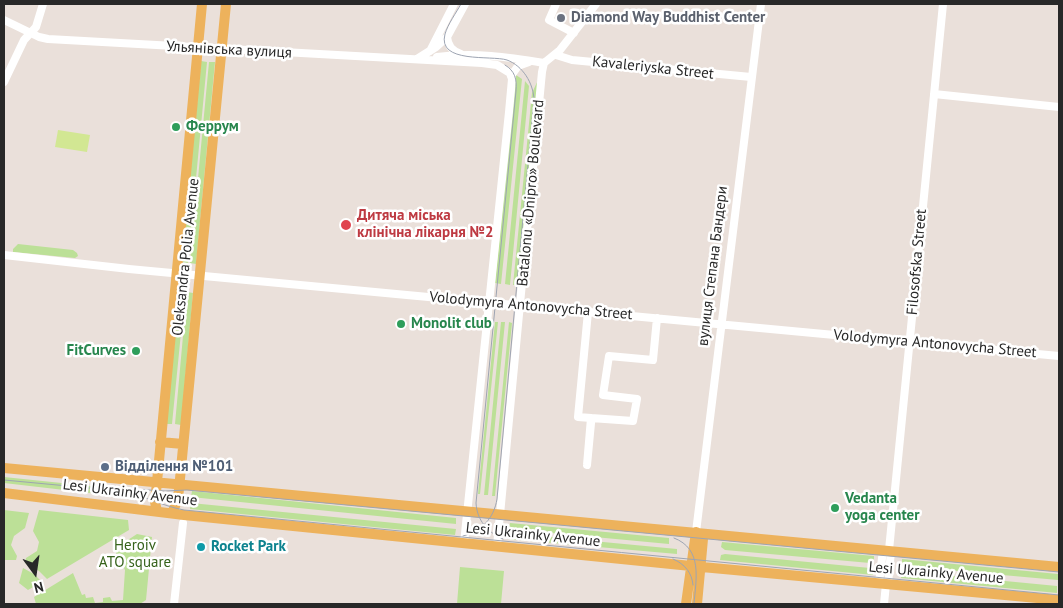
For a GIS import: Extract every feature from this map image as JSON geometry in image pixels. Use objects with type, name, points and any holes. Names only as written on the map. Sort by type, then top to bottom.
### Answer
[{"type":"main road","name":"Oleksandra Polia Avenue","points":[[157,511],[156,482],[202,4]]},
{"type":"main road","name":"Oleksandra Polia Avenue","points":[[172,513],[178,499],[226,4]]},
{"type":"main road","points":[[160,442],[183,444]]},
{"type":"main road","name":"Lesi Ukrainky Avenue","points":[[4,468],[468,510],[1059,567]]},
{"type":"main road","name":"Lesi Ukrainky Avenue","points":[[4,493],[172,513],[668,564],[1059,600]]},
{"type":"main road","name":"вулиця Степана Бандери","points":[[686,604],[694,582],[696,532]]},
{"type":"main road","points":[[668,564],[680,568],[694,582],[697,604]]},
{"type":"main road","points":[[694,582],[705,573],[718,568]]},
{"type":"street","points":[[4,82],[24,40],[36,27],[43,4]]},
{"type":"street","points":[[430,51],[454,4]]},
{"type":"street","points":[[417,59],[447,37],[465,4]]},
{"type":"street","points":[[556,4],[549,20],[574,33]]},
{"type":"street","points":[[544,63],[556,55],[596,4]]},
{"type":"street","name":"вулиця Степана Бандери","points":[[696,532],[760,4]]},
{"type":"street","name":"Filosofska Street","points":[[884,604],[884,584],[943,4]]},
{"type":"street","name":"Ульянівська вулиця","points":[[4,20],[39,37],[48,39],[492,64],[501,67],[511,74]]},
{"type":"street","points":[[447,37],[452,50],[466,54]]},
{"type":"street","name":"Ульянівська вулиця","points":[[426,60],[466,54],[500,56],[544,63]]},
{"type":"street","name":"Kavaleriyska Street","points":[[556,55],[572,60],[751,77]]},
{"type":"street","points":[[511,74],[518,66],[531,61]]},
{"type":"street","name":"Batalonu «Dnipro» Boulevard","points":[[497,546],[544,63]]},
{"type":"street","name":"Batalonu «Dnipro» Boulevard","points":[[464,543],[509,121],[511,74]]},
{"type":"street","points":[[934,94],[1059,108]]},
{"type":"street","name":"Volodymyra Antonovycha Street","points":[[4,255],[176,273],[1059,356]]},
{"type":"street","points":[[588,312],[578,417],[591,420],[633,422],[637,399],[603,395],[608,356],[653,360],[657,318]]},
{"type":"street","points":[[174,604],[183,523]]},
{"type":"green space","points":[[201,61],[207,62],[188,263],[182,262]]},
{"type":"green space","points":[[209,62],[215,62],[196,264],[190,263]]},
{"type":"green space","points":[[516,75],[522,79],[501,284],[495,283]]},
{"type":"green space","points":[[539,78],[520,285],[513,285],[532,93]]},
{"type":"green space","points":[[525,81],[529,86],[510,285],[505,284]]},
{"type":"green space","points":[[58,130],[90,135],[87,152],[55,147]]},
{"type":"green space","points":[[18,244],[73,250],[78,256],[75,258],[13,252],[13,249]]},
{"type":"green space","points":[[180,291],[185,292],[172,424],[166,424]]},
{"type":"green space","points":[[187,292],[193,293],[181,425],[175,424]]},
{"type":"green space","points":[[495,322],[498,322],[480,494],[478,494]]},
{"type":"green space","points":[[501,322],[505,322],[488,495],[484,495]]},
{"type":"green space","points":[[509,322],[512,323],[495,496],[492,496]]},
{"type":"green space","points":[[4,477],[100,487],[99,494],[4,483]]},
{"type":"green space","points":[[192,491],[456,518],[456,524],[191,497]]},
{"type":"green space","points":[[191,503],[456,529],[455,535],[190,509]]},
{"type":"green space","points":[[4,510],[29,513],[25,528],[14,536],[11,545],[17,556],[16,560],[4,560]]},
{"type":"green space","name":"Heroiv ATO square","points":[[39,510],[128,520],[129,530],[47,579],[39,571],[25,563],[26,558],[37,551],[39,542],[33,531]]},
{"type":"green space","points":[[510,523],[669,538],[669,544],[509,529]]},
{"type":"green space","points":[[508,533],[677,549],[677,554],[508,539]]},
{"type":"green space","name":"Heroiv ATO square","points":[[137,534],[152,537],[146,600],[140,604],[36,604],[34,597],[73,573],[82,595],[85,594],[86,598],[93,597],[95,603],[103,602],[103,598],[110,597],[112,601],[123,600],[125,570],[114,549]]},
{"type":"green space","points":[[722,542],[874,556],[874,561],[870,563],[725,550],[721,547]]},
{"type":"green space","points":[[721,555],[870,568],[873,569],[873,575],[720,560]]},
{"type":"green space","points":[[902,559],[1058,574],[1058,580],[902,566]]},
{"type":"green space","points":[[460,567],[504,571],[501,604],[457,604]]},
{"type":"green space","points":[[23,568],[34,574],[42,582],[28,590],[19,583]]},
{"type":"green space","points":[[901,571],[1057,586],[1057,593],[901,578]]},
{"type":"tram line","points":[[461,4],[445,34],[445,44],[449,50],[457,54],[507,60],[513,63],[518,66],[529,81],[534,99],[497,499],[493,512],[486,523],[476,531],[463,536]]},
{"type":"tram line","points":[[503,539],[492,533],[484,525],[478,515],[476,503],[516,91],[515,76],[505,65]]},
{"type":"tram line","points":[[4,480],[121,491],[184,510],[1059,595]]},
{"type":"tram line","points":[[133,489],[187,490],[1059,572]]},
{"type":"tram line","points":[[674,538],[690,549],[694,557],[696,566],[694,604]]},
{"type":"tram line","points":[[673,559],[687,569],[693,585]]},
{"type":"place","name":"Diamond Way Buddhist Center","points":[[561,18]]},
{"type":"place","name":"Феррум","points":[[176,127]]},
{"type":"place","name":"Дитяча міська клінічна лікарня №2","points":[[346,225]]},
{"type":"place","name":"Monolit club","points":[[401,324]]},
{"type":"place","name":"FitCurves","points":[[136,351]]},
{"type":"place","name":"Відділення №101","points":[[105,467]]},
{"type":"place","name":"Vedanta yoga center","points":[[835,508]]},
{"type":"place","name":"Rocket Park","points":[[201,547]]}]
